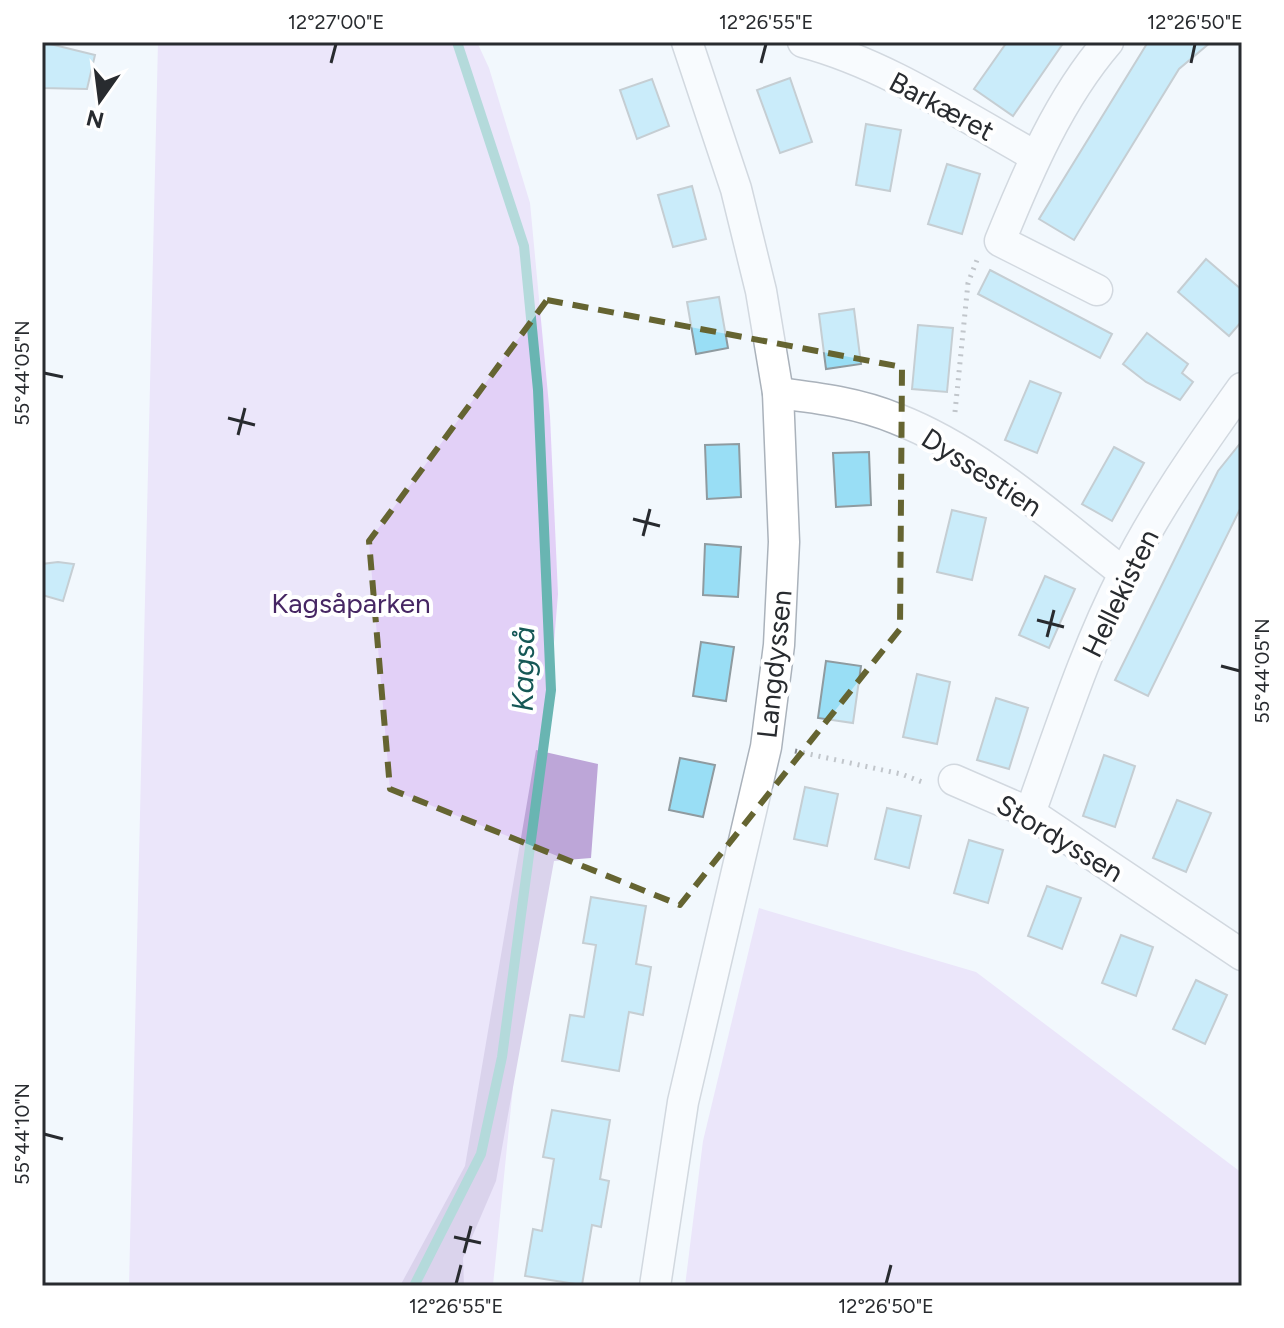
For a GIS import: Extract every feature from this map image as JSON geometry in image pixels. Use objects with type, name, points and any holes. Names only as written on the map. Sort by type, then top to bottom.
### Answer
[{"type":"street","name":"Langdyssen","points":[[655,1286],[683,1102],[766,747],[779,645],[784,542],[778,393],[761,291],[736,189],[687,42]]},
{"type":"street","name":"Barkæret","points":[[803,42],[827,48],[908,84],[1035,156]]},
{"type":"street","points":[[1097,290],[1000,241],[1035,156],[1094,59],[1108,42]]},
{"type":"street","name":"Hellekisten","points":[[1030,813],[1098,630],[1124,573],[1182,472],[1242,388]]},
{"type":"street","name":"Dyssestien","points":[[778,393],[838,401],[897,418],[951,445],[1124,573]]},
{"type":"street","name":"Stordyssen","points":[[941,782],[1030,813],[1242,955]]},
{"type":"path","points":[[951,445],[968,283],[981,251],[1000,241]]},
{"type":"path","points":[[802,752],[941,782]]},
{"type":"highlighted area","points":[[547,300],[902,367],[900,629],[680,905],[390,789],[369,541]]},
{"type":"green space","name":"Kagsåparken","points":[[158,42],[477,42],[489,68],[530,203],[550,416],[558,594],[537,850],[493,1285],[129,1286]]},
{"type":"green space","points":[[759,908],[976,972],[1242,1173],[1242,1286],[685,1286],[703,1141]]},
{"type":"shaded area","points":[[536,750],[598,764],[591,858],[554,861],[496,1181],[463,1258],[464,1286],[400,1286],[465,1166]]},
{"type":"building","points":[[42,42],[95,55],[87,89],[42,88]]},
{"type":"building","points":[[1007,42],[1064,42],[1013,116],[974,89]]},
{"type":"building","points":[[1148,42],[1211,42],[1179,69],[1074,240],[1039,219]]},
{"type":"building","points":[[790,78],[812,142],[780,153],[757,90]]},
{"type":"building","points":[[652,79],[669,126],[637,139],[620,90]]},
{"type":"building","points":[[866,124],[901,130],[890,191],[856,185]]},
{"type":"building","points":[[947,164],[980,174],[962,234],[928,224]]},
{"type":"building","points":[[692,186],[706,239],[673,247],[658,195]]},
{"type":"building","points":[[1206,259],[1242,290],[1242,321],[1229,336],[1178,292]]},
{"type":"building","points":[[990,270],[1112,334],[1100,358],[978,294]]},
{"type":"building","points":[[719,297],[728,348],[696,354],[687,302]]},
{"type":"building","points":[[854,309],[861,364],[826,369],[819,314]]},
{"type":"building","points":[[918,325],[953,328],[947,392],[912,389]]},
{"type":"building","points":[[1147,333],[1188,364],[1182,373],[1193,382],[1180,400],[1146,382],[1123,364]]},
{"type":"building","points":[[1030,381],[1061,393],[1037,453],[1005,440]]},
{"type":"building","points":[[1242,441],[1242,505],[1148,696],[1115,680],[1218,471]]},
{"type":"building","points":[[739,444],[741,497],[707,499],[705,445]]},
{"type":"building","points":[[1114,447],[1144,463],[1112,521],[1082,504]]},
{"type":"building","points":[[869,452],[871,505],[836,507],[833,453]]},
{"type":"building","points":[[952,510],[986,518],[972,580],[937,572]]},
{"type":"building","points":[[705,544],[741,547],[738,597],[703,595]]},
{"type":"building","points":[[42,564],[74,564],[63,601],[42,595]]},
{"type":"building","points":[[1045,576],[1075,589],[1049,648],[1019,635]]},
{"type":"building","points":[[701,642],[734,647],[726,701],[693,696]]},
{"type":"building","points":[[826,661],[861,666],[853,723],[818,718]]},
{"type":"building","points":[[917,674],[950,682],[937,744],[903,737]]},
{"type":"building","points":[[996,698],[1028,708],[1009,769],[977,760]]},
{"type":"building","points":[[1104,755],[1135,766],[1115,827],[1083,816]]},
{"type":"building","points":[[680,758],[715,765],[703,817],[669,810]]},
{"type":"building","points":[[805,787],[838,794],[827,846],[794,839]]},
{"type":"building","points":[[1177,800],[1211,813],[1186,872],[1153,858]]},
{"type":"building","points":[[887,808],[921,816],[909,868],[875,859]]},
{"type":"building","points":[[969,840],[1003,850],[988,903],[954,893]]},
{"type":"building","points":[[1047,886],[1081,898],[1062,949],[1028,936]]},
{"type":"building","points":[[591,897],[646,906],[636,964],[651,967],[643,1015],[629,1012],[619,1071],[562,1061],[570,1015],[584,1017],[596,945],[583,943]]},
{"type":"building","points":[[1121,935],[1153,947],[1136,996],[1102,983]]},
{"type":"building","points":[[1196,980],[1227,995],[1205,1044],[1173,1029]]},
{"type":"building","points":[[552,1110],[610,1120],[600,1179],[609,1181],[601,1227],[592,1225],[582,1285],[525,1276],[533,1229],[542,1231],[554,1159],[543,1157]]},
{"type":"waterway","name":"Kagså","points":[[414,1286],[481,1154],[502,1057],[551,690],[538,390],[524,246],[457,42]]}]
